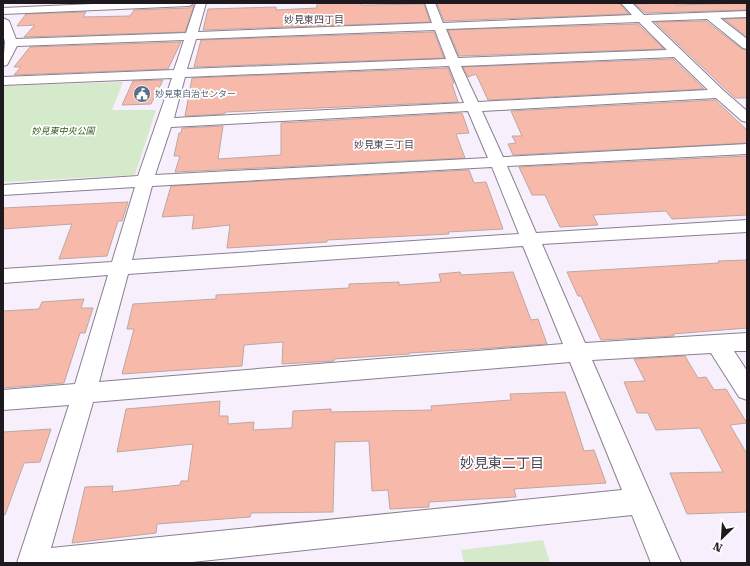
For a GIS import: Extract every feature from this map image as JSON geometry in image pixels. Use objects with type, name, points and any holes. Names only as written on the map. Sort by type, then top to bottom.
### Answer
[{"type":"street","points":[[3,11],[189,3]]},
{"type":"street","points":[[32,563],[84,394],[145,180],[165,123],[201,3]]},
{"type":"street","points":[[430,3],[453,62],[498,163],[666,563]]},
{"type":"street","points":[[626,3],[719,94],[747,118]]},
{"type":"street","points":[[12,43],[747,14]]},
{"type":"street","points":[[709,15],[747,45]]},
{"type":"street","points":[[3,22],[12,43],[10,53],[3,62]]},
{"type":"street","points":[[3,81],[678,53]]},
{"type":"street","points":[[165,123],[719,94]]},
{"type":"street","points":[[3,190],[145,180],[747,149]]},
{"type":"street","points":[[3,276],[530,239],[747,226]]},
{"type":"street","points":[[3,400],[578,352],[747,342]]},
{"type":"street","points":[[717,344],[747,390]]},
{"type":"street","points":[[45,563],[640,501]]},
{"type":"green space","name":"妙見東中央公園","points":[[123,82],[112,110],[156,110],[135,175],[3,182],[3,86]]},
{"type":"green space","points":[[543,540],[550,563],[464,563],[461,550]]},
{"type":"building","points":[[317,3],[360,3],[361,5],[424,4],[430,22],[203,30],[208,9],[276,7],[276,10],[317,8]]},
{"type":"building","points":[[616,3],[620,4],[629,14],[444,21],[437,4]]},
{"type":"building","points":[[674,3],[676,5],[747,3],[747,10],[645,13],[635,4]]},
{"type":"building","points":[[194,5],[185,32],[24,37],[35,25],[17,26],[26,14],[86,12],[83,17],[130,16],[134,10],[189,8]]},
{"type":"building","points":[[747,18],[747,37],[724,19]]},
{"type":"building","points":[[706,21],[742,49],[747,50],[747,98],[735,98],[655,22]]},
{"type":"building","points":[[638,24],[664,49],[459,56],[448,30]]},
{"type":"building","points":[[434,32],[444,58],[194,67],[201,40]]},
{"type":"building","points":[[181,42],[168,69],[14,75],[21,67],[14,67],[30,47]]},
{"type":"building","points":[[673,59],[704,89],[488,100],[476,74],[468,77],[463,67]]},
{"type":"building","points":[[448,68],[454,83],[452,84],[458,102],[226,112],[224,114],[185,116],[192,78]]},
{"type":"building","name":"妙見東自治センター","points":[[163,80],[151,104],[122,105],[133,81]]},
{"type":"building","points":[[715,100],[747,130],[747,143],[513,155],[508,144],[516,143],[512,136],[522,136],[511,111]]},
{"type":"building","points":[[462,113],[469,133],[456,134],[465,158],[175,172],[180,156],[174,156],[179,133],[181,133],[182,128],[223,126],[218,159],[281,155],[281,123]]},
{"type":"building","points":[[747,156],[747,215],[672,219],[666,211],[593,215],[598,225],[560,227],[545,195],[532,195],[519,167]]},
{"type":"building","points":[[469,170],[474,183],[486,182],[503,229],[448,232],[449,234],[327,240],[327,242],[227,248],[230,225],[192,229],[194,215],[162,217],[171,186]]},
{"type":"building","points":[[128,202],[122,221],[118,221],[107,256],[59,259],[72,224],[3,229],[3,208]]},
{"type":"building","points":[[747,260],[747,328],[673,334],[674,336],[601,340],[581,296],[578,296],[567,272],[719,263],[718,261]]},
{"type":"building","points":[[460,272],[461,275],[513,272],[531,320],[538,319],[547,344],[409,353],[334,359],[334,361],[282,364],[283,342],[244,345],[242,366],[122,374],[134,329],[127,329],[133,304],[216,299],[216,295],[349,288],[349,284],[399,282],[399,285],[441,282],[439,274]]},
{"type":"building","points":[[84,299],[81,308],[93,308],[85,333],[80,333],[64,383],[3,388],[3,311],[39,309],[42,302]]},
{"type":"building","points":[[685,356],[698,378],[706,377],[714,390],[726,389],[747,423],[730,425],[747,454],[747,512],[687,514],[670,473],[723,472],[700,428],[656,430],[648,413],[637,413],[624,382],[645,381],[634,359]]},
{"type":"building","points":[[565,392],[584,451],[594,450],[606,483],[514,489],[516,497],[429,502],[429,507],[390,509],[388,490],[372,491],[369,441],[335,442],[333,512],[251,513],[250,517],[157,524],[156,533],[72,543],[85,487],[113,486],[112,492],[180,485],[181,481],[188,481],[193,444],[117,452],[126,409],[220,401],[219,416],[228,416],[228,424],[254,422],[253,430],[292,428],[293,411],[331,409],[331,412],[432,410],[431,406],[511,400],[510,394]]},
{"type":"building","points":[[51,429],[40,462],[24,463],[5,515],[3,515],[3,432]]},
{"type":"place","name":"妙見東自治センター","points":[[142,94]]},
{"type":"district","name":"妙見東四丁目","points":[[314,19]]},
{"type":"district","name":"妙見東三丁目","points":[[384,144]]},
{"type":"district","name":"妙見東二丁目","points":[[502,463]]}]
